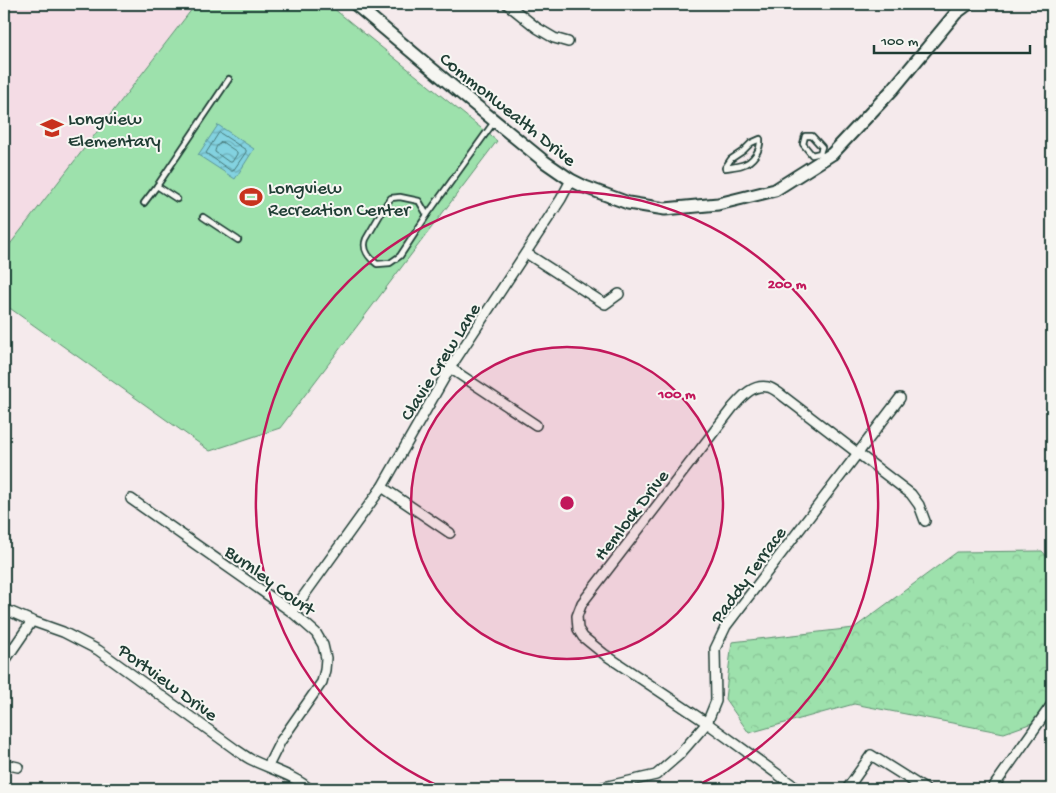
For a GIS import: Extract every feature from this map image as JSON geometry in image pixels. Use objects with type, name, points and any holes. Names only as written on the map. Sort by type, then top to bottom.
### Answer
[{"type":"street","points":[[507,4],[537,28],[554,38],[568,42]]},
{"type":"street","name":"Commonwealth Drive","points":[[358,5],[544,162],[586,187],[628,203],[665,209],[718,204],[776,190],[823,156],[832,154],[893,89],[956,12],[968,4]]},
{"type":"street","name":"Clavie Crew Lane","points":[[292,612],[382,487],[450,368],[572,180]]},
{"type":"street","points":[[526,253],[605,304],[619,294]]},
{"type":"street","points":[[450,368],[536,425]]},
{"type":"street","name":"Hemlock Drive","points":[[798,789],[707,723],[604,654],[583,637],[578,630],[577,616],[582,602],[733,407],[748,391],[758,388],[769,387],[779,393],[911,494],[919,505],[925,521]]},
{"type":"street","name":"Paddy Terrace","points":[[595,789],[656,775],[679,755],[707,723],[716,701],[715,649],[726,626],[900,398]]},
{"type":"street","points":[[382,487],[450,533]]},
{"type":"street","name":"Burnley Court","points":[[131,499],[292,612],[316,633],[323,645],[326,658],[322,682],[280,742],[268,766]]},
{"type":"street","name":"Portview Drive","points":[[4,610],[63,632],[98,650],[251,760],[268,766],[307,786],[309,789]]},
{"type":"street","points":[[4,662],[32,621]]},
{"type":"street","points":[[992,789],[1052,704]]},
{"type":"street","points":[[847,789],[872,755],[925,789]]},
{"type":"street","points":[[4,764],[18,767]]},
{"type":"lane","points":[[144,203],[229,79]]},
{"type":"lane","points":[[427,215],[419,201],[391,198],[386,203],[364,244],[370,258],[377,264],[390,262],[400,256],[427,215],[495,121]]},
{"type":"lane","points":[[805,136],[812,136],[822,147],[823,156],[812,155],[803,144],[805,136]]},
{"type":"lane","points":[[760,139],[761,146],[756,154],[745,164],[725,168],[731,159],[743,152],[751,143],[760,139]]},
{"type":"lane","points":[[157,186],[177,199]]},
{"type":"lane","points":[[203,217],[238,240]]},
{"type":"shaded area","name":"Longview Elementary","points":[[4,4],[196,4],[4,252]]},
{"type":"green space","name":"Longview Recreation Center","points":[[196,4],[328,4],[497,141],[280,428],[210,451],[4,304],[4,252]]},
{"type":"green space","points":[[1042,551],[1052,562],[1052,716],[1004,733],[854,704],[749,733],[725,699],[732,642],[854,628],[957,552]]},
{"type":"water","points":[[218,125],[254,149],[235,179],[198,155]]},
{"type":"place","name":"Longview Elementary","points":[[52,128]]},
{"type":"place","name":"Longview Recreation Center","points":[[251,197]]}]
